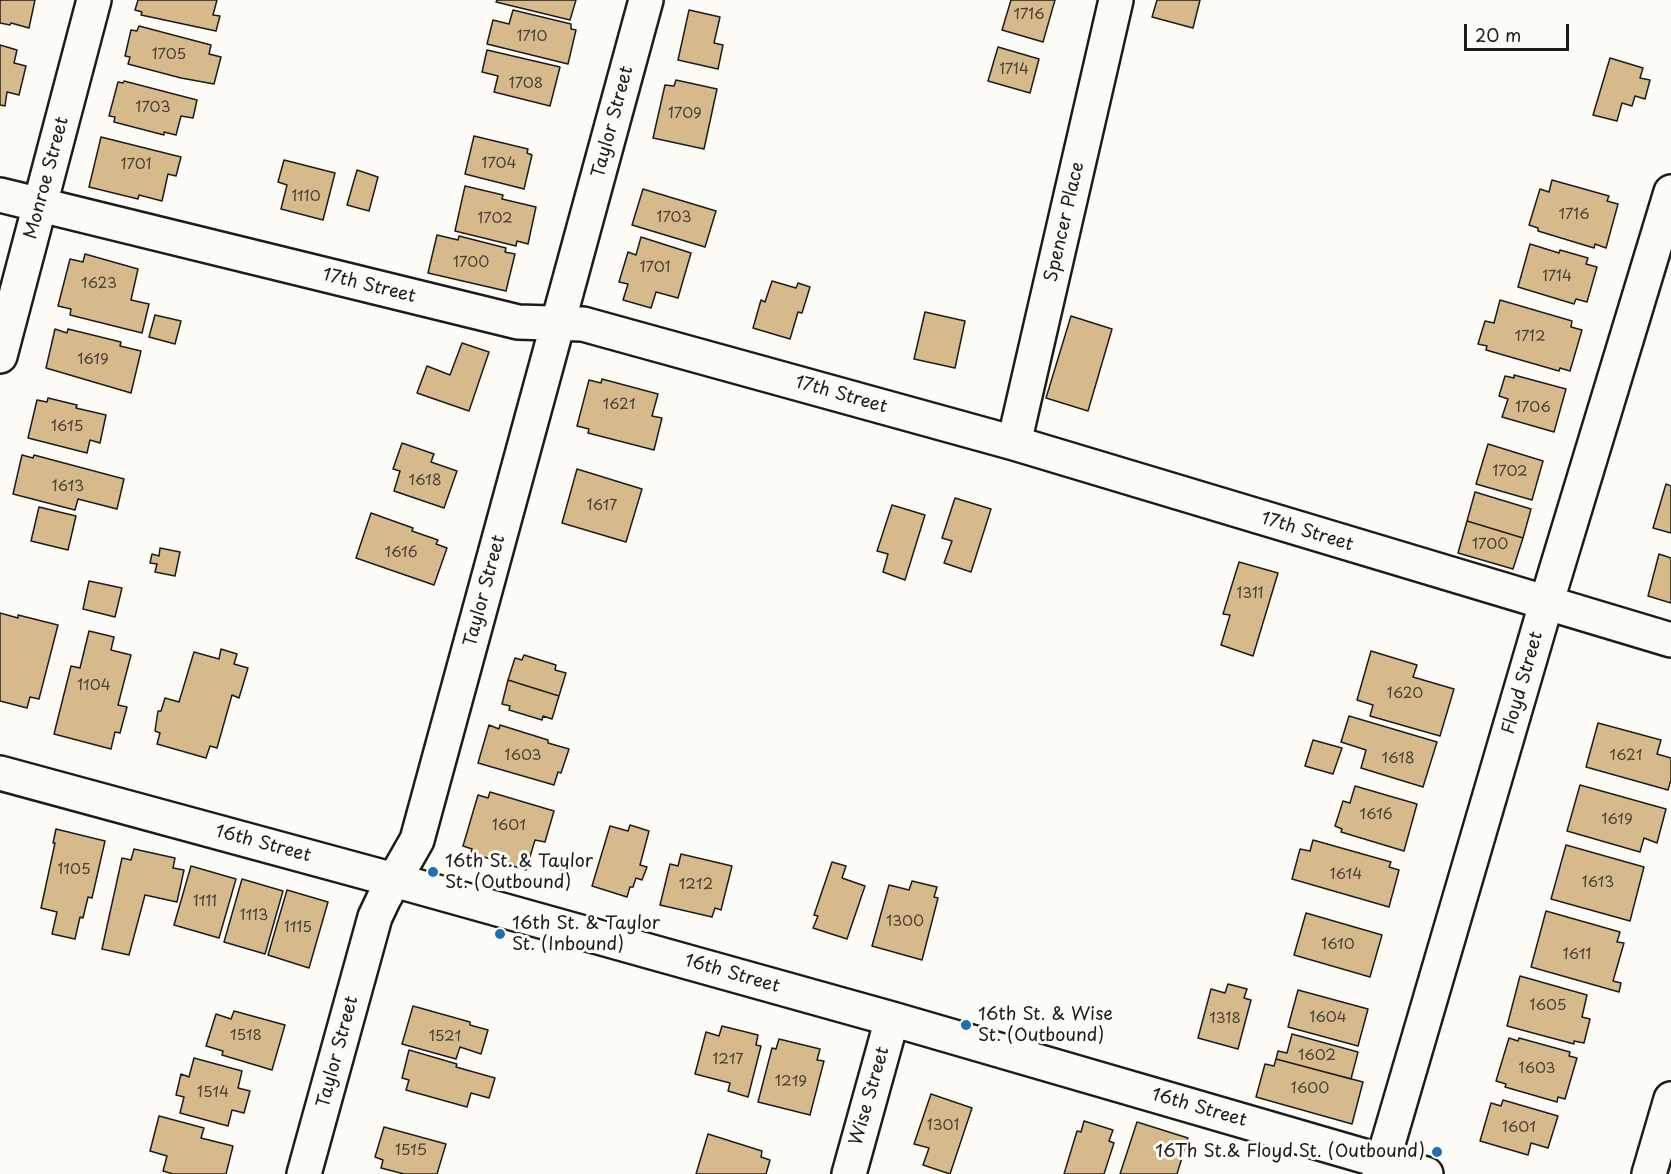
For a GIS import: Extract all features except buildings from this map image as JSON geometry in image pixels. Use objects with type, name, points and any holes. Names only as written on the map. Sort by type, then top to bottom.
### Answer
[{"type":"street","name":"Monroe Street","points":[[0,356],[94,0]]},
{"type":"street","name":"Taylor Street","points":[[304,1174],[375,917],[417,840],[646,0]]},
{"type":"street","name":"Spencer Place","points":[[1014,443],[1116,0]]},
{"type":"street","name":"Floyd Street","points":[[1381,1168],[1546,604],[1671,192]]},
{"type":"street","name":"17th Street","points":[[0,195],[518,322],[583,324],[1014,443],[1671,640]]},
{"type":"street","name":"16th Street","points":[[0,773],[892,1019],[1381,1168],[1426,1174]]},
{"type":"street","name":"Wise Street","points":[[849,1174],[892,1019]]},
{"type":"street","points":[[1649,1174],[1671,1099]]},
{"type":"place","name":"16th St. & Taylor St. (Outbound)","points":[[433,872]]},
{"type":"place","name":"16th St. & Taylor St. (Inbound)","points":[[500,934]]},
{"type":"place","name":"16th St. & Wise St. (Outbound)","points":[[966,1025]]},
{"type":"place","name":"16Th St.& Floyd St. (Outbound)","points":[[1437,1152]]}]
